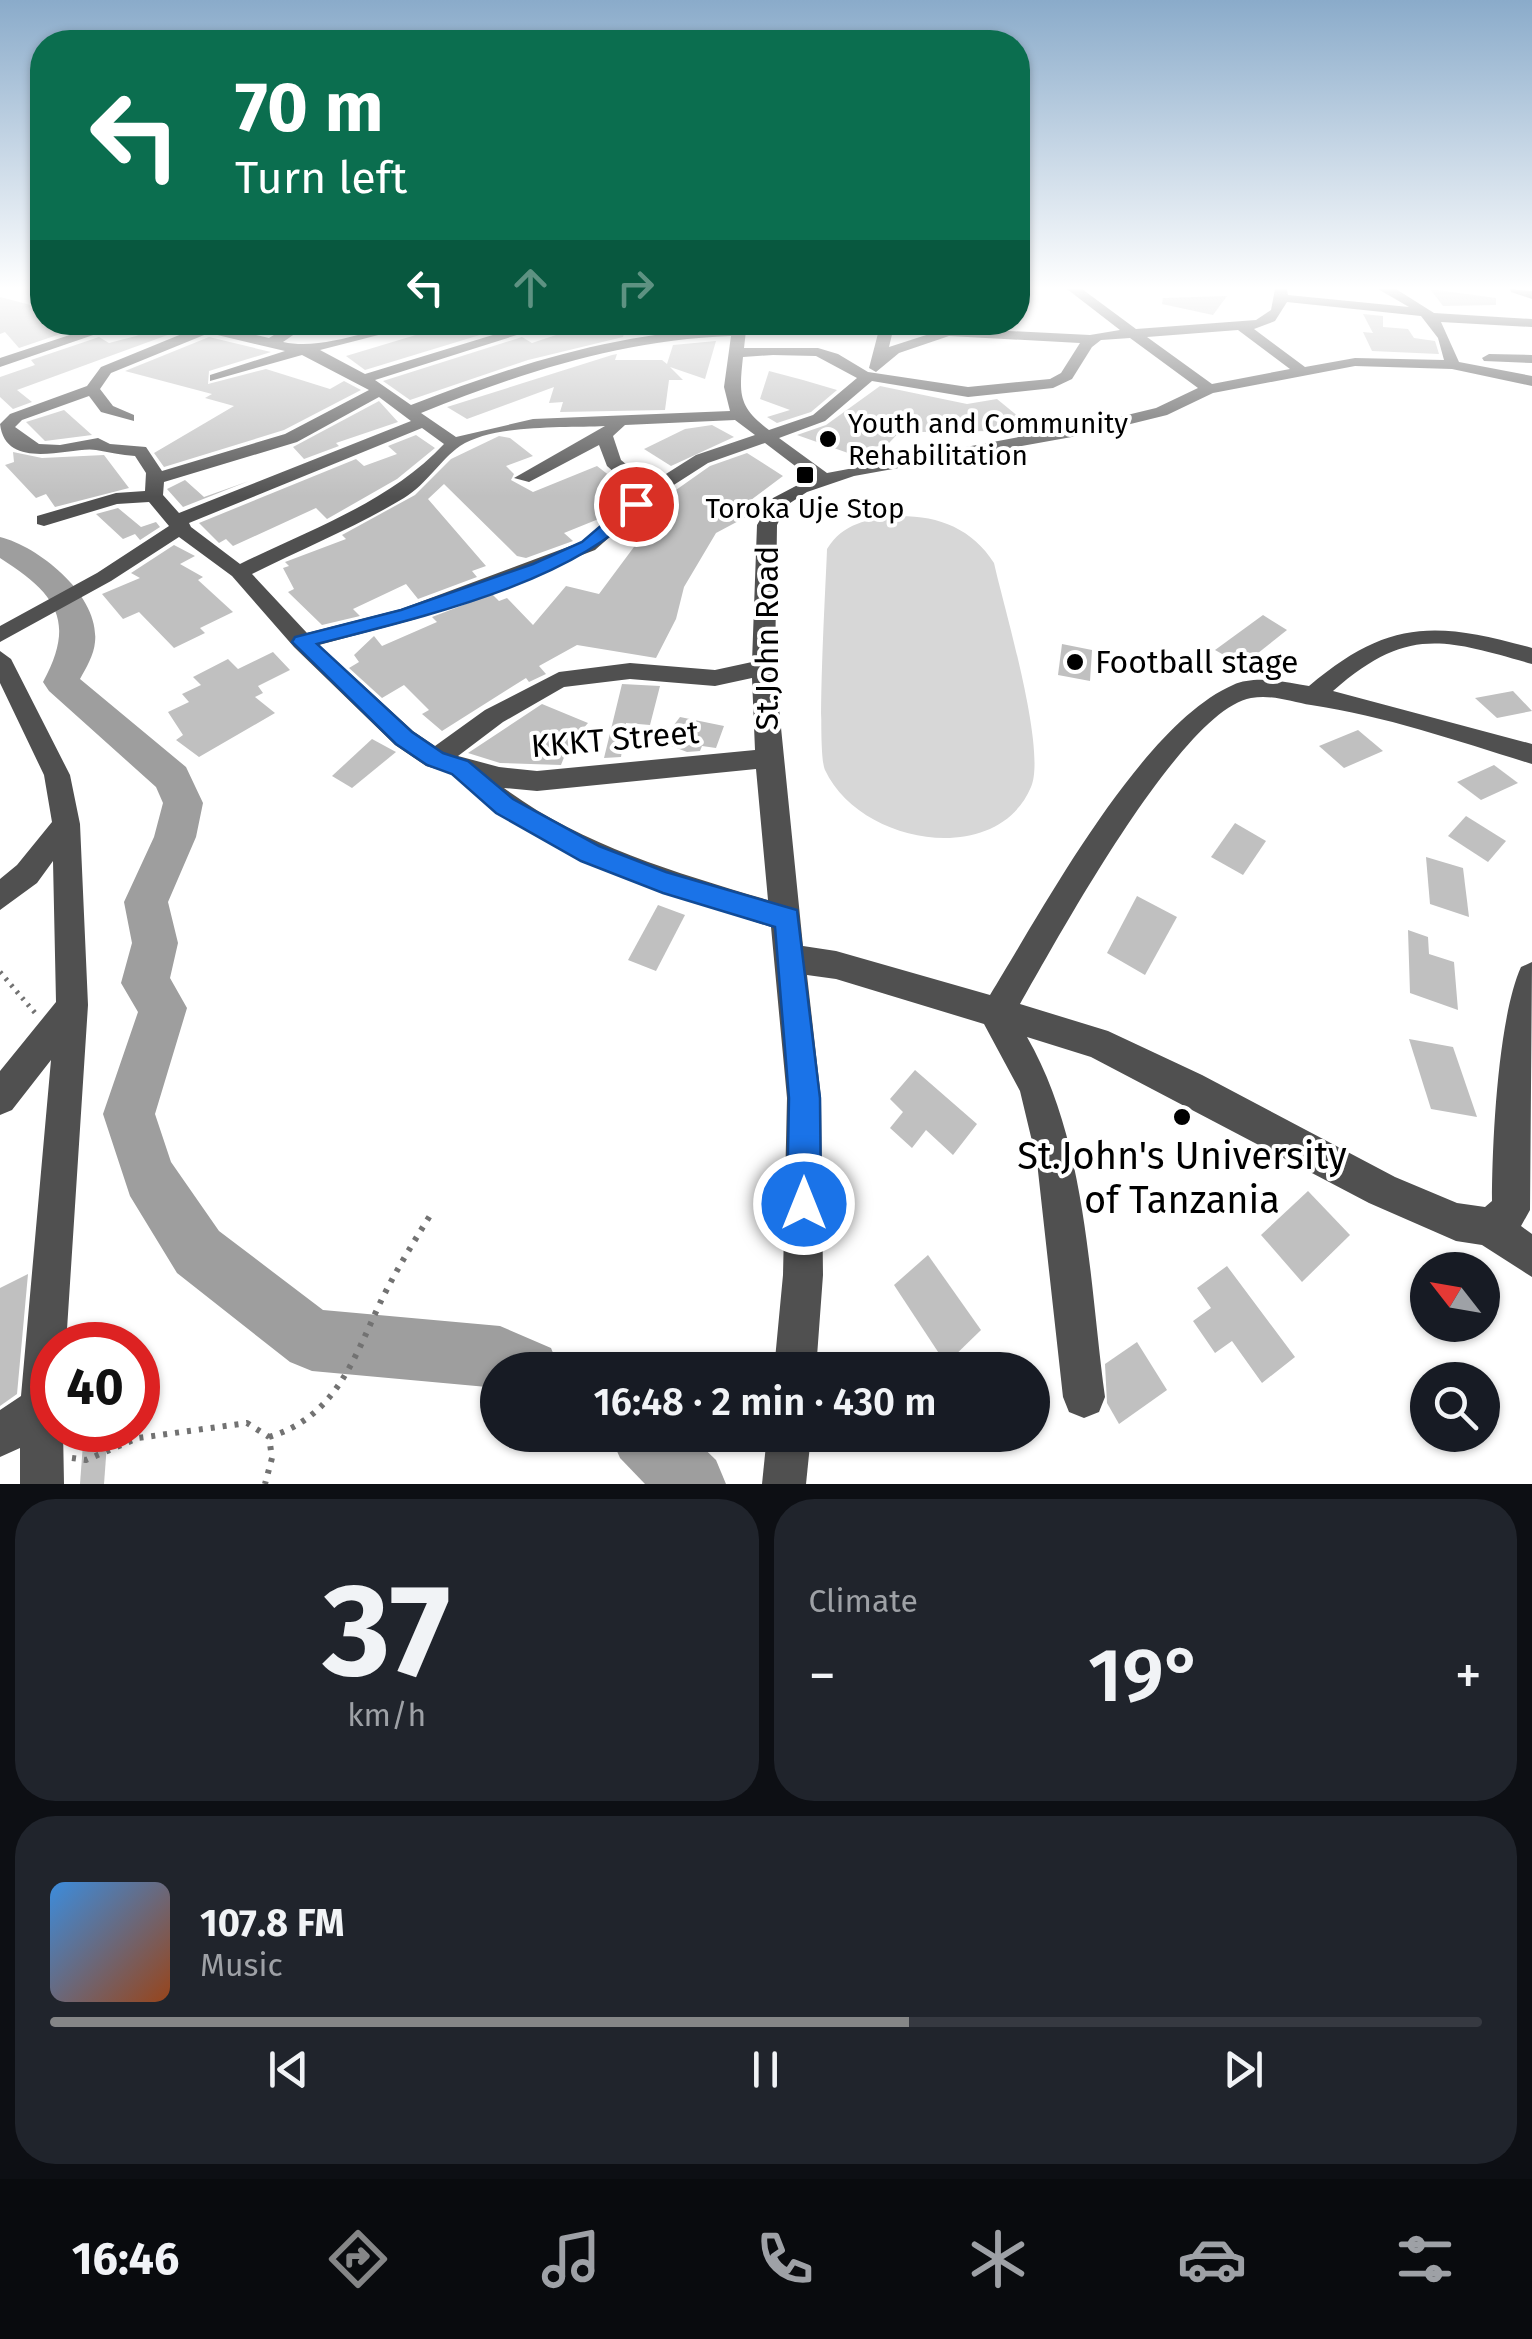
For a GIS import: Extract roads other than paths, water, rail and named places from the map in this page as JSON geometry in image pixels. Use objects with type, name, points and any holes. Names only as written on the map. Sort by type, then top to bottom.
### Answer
[{"type":"street","points":[[86,358],[92,389],[106,409],[128,418]]},
{"type":"street","points":[[215,378],[283,358]]},
{"type":"street","points":[[322,358],[363,379],[413,418],[454,443]]},
{"type":"street","points":[[363,379],[431,358]]},
{"type":"street","points":[[0,634],[104,578],[180,523],[284,480],[413,418],[562,358]]},
{"type":"street","points":[[735,358],[732,387],[738,415],[822,478]]},
{"type":"street","points":[[842,358],[871,372],[954,391],[1052,383],[1068,376],[1079,358]]},
{"type":"street","points":[[871,372],[876,358]]},
{"type":"street","points":[[302,642],[408,614],[540,568],[604,535],[649,493],[716,451],[829,413],[885,358]]},
{"type":"street","points":[[1167,358],[1209,389]]},
{"type":"street","points":[[1285,358],[1304,372]]},
{"type":"street","name":"St.John Road","points":[[796,1352],[803,1275],[804,1098],[788,918],[768,758],[763,668],[767,524],[780,502],[822,478],[1094,428],[1161,412],[1209,389],[1355,362],[1445,358]]},
{"type":"street","name":"St.John Road","points":[[1452,358],[1532,381]]},
{"type":"street","points":[[1458,358],[1532,359]]},
{"type":"street","name":"KKKT Street","points":[[92,389],[16,417],[6,426],[15,441],[40,450],[59,452],[98,443],[106,449],[140,451],[156,487],[192,539],[240,572],[302,642],[404,738],[448,763],[536,782],[768,758]]},
{"type":"street","points":[[44,520],[156,487],[308,430],[379,391]]},
{"type":"street","points":[[240,572],[398,494],[426,474],[454,443],[504,427],[738,415]]},
{"type":"street","points":[[523,478],[604,435],[619,422]]},
{"type":"street","points":[[604,435],[613,462],[649,493]]},
{"type":"street","points":[[258,449],[284,480]]},
{"type":"street","points":[[1312,697],[1346,665],[1385,642],[1415,633],[1444,634],[1532,656]]},
{"type":"street","points":[[0,660],[57,775],[66,824],[72,1005],[48,1322]]},
{"type":"street","points":[[763,668],[715,678],[630,671],[559,680],[494,716],[448,763],[505,806],[590,853],[663,882],[788,918]]},
{"type":"street","points":[[996,1014],[1137,796],[1194,720],[1243,690],[1312,697],[1532,754]]},
{"type":"street","points":[[0,897],[27,874],[66,824]]},
{"type":"street","points":[[790,958],[836,964],[1096,1042],[1190,1086],[1382,1190],[1456,1222],[1490,1227],[1532,1258]]},
{"type":"street","points":[[1490,1227],[1511,1210],[1510,1164],[1526,1001],[1532,978]]},
{"type":"street","points":[[0,1098],[72,1005]]},
{"type":"street","points":[[996,1014],[1036,1086],[1055,1162],[1084,1397]]},
{"type":"street","points":[[0,1436],[30,1416]]},
{"type":"street","points":[[784,1484],[787,1452]]},
{"type":"waterway","points":[[0,546],[40,572],[71,608],[79,638],[61,682],[172,778],[183,803],[175,837],[146,902],[155,943],[145,983],[163,1008],[129,1114],[149,1177],[198,1252],[312,1340],[480,1355]]},
{"type":"waterway","points":[[660,1452],[692,1484]]},
{"type":"place","name":"Youth and Community Rehabilitation","points":[[828,439]]},
{"type":"place","name":"Toroka Uje Stop","points":[[805,475]]},
{"type":"place","name":"Football stage","points":[[1075,662]]},
{"type":"place","name":"St.John's University of Tanzania","points":[[1182,1117]]}]
